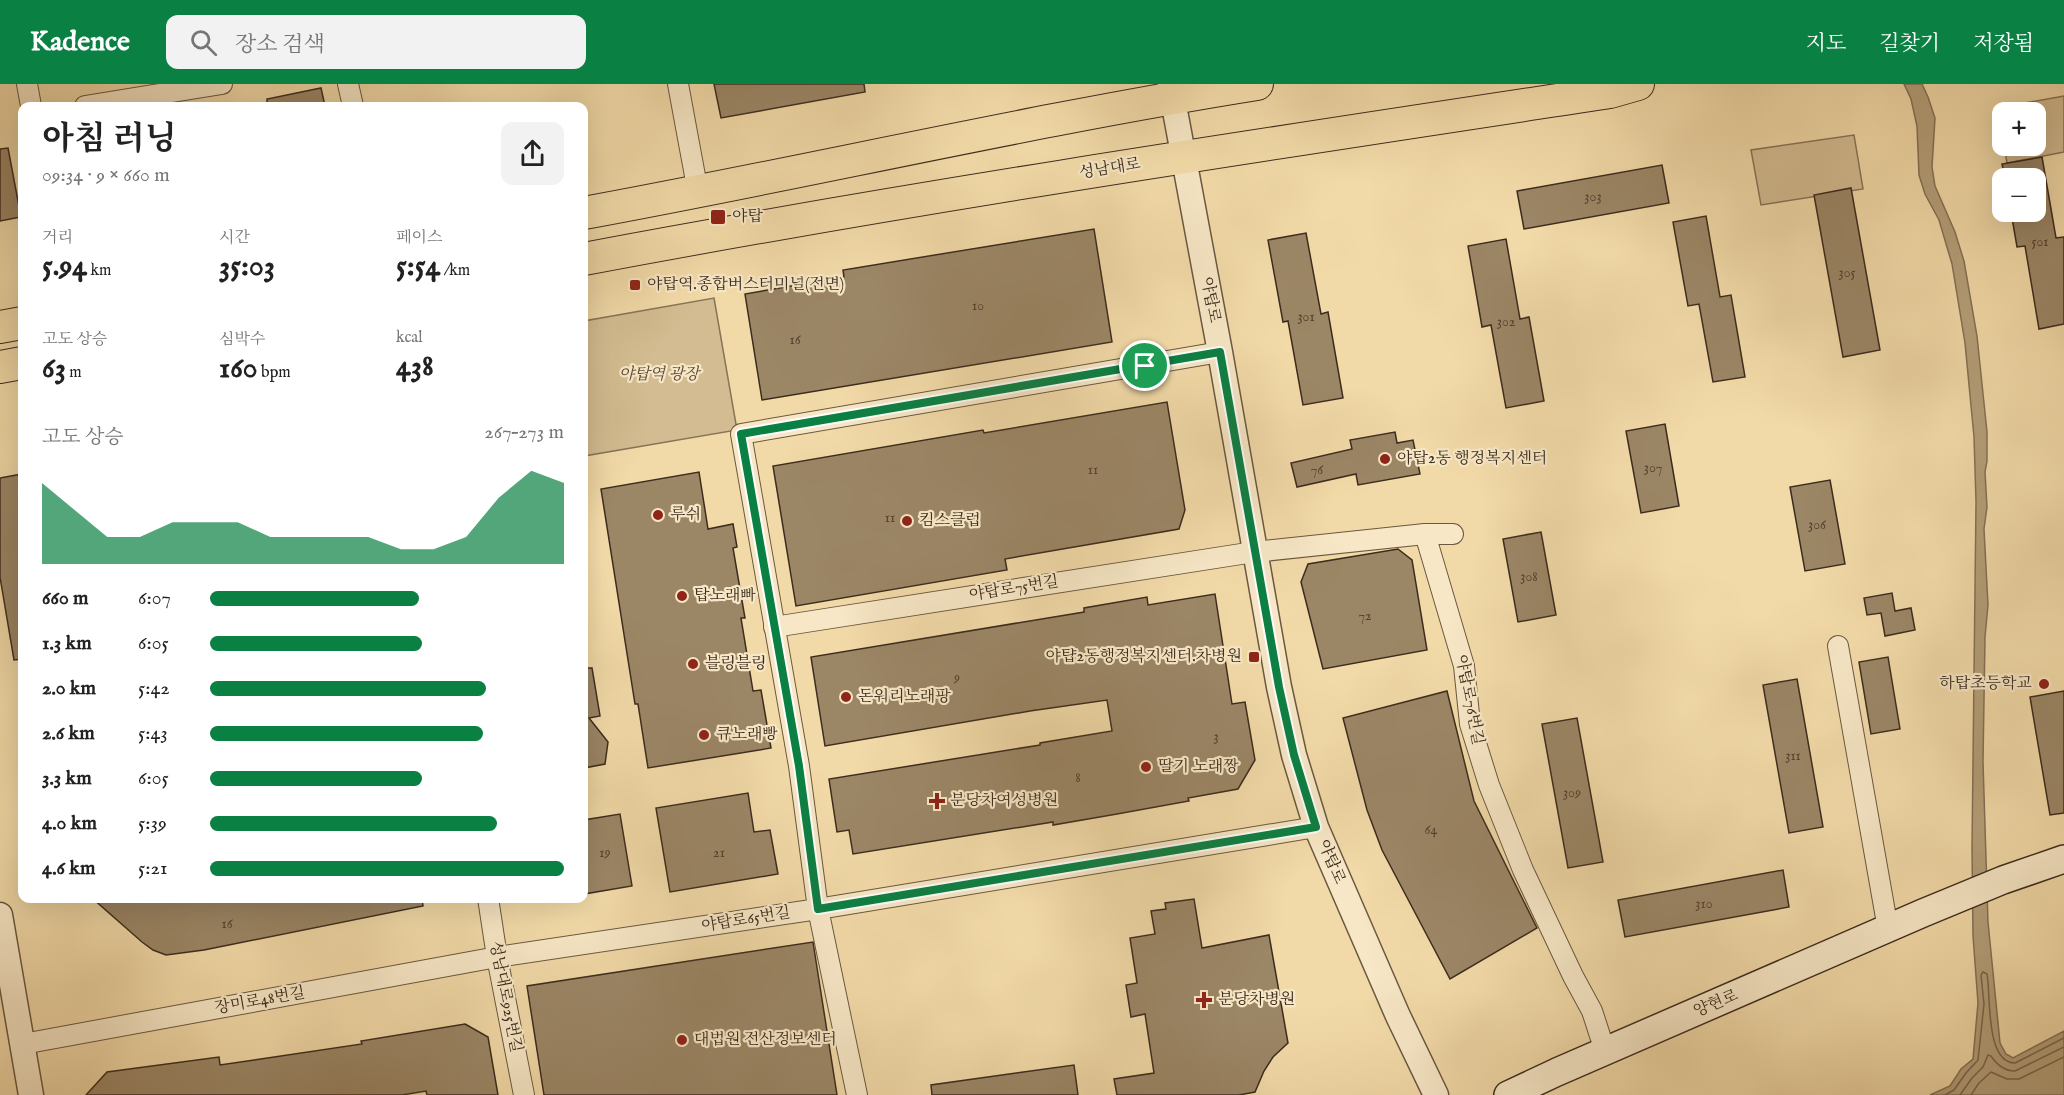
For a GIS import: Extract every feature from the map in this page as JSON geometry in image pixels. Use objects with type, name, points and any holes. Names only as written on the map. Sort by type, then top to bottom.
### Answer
[{"type":"main road","points":[[588,212],[698,192],[1171,91],[1257,84]]},
{"type":"main road","name":"성남대로","points":[[588,258],[723,233],[1182,157],[1599,93],[1638,84]]},
{"type":"main road","points":[[0,327],[18,324]]},
{"type":"main road","points":[[0,367],[18,364]]},
{"type":"main road","name":"양현로","points":[[1508,1095],[1923,912],[2003,880],[2064,859]]},
{"type":"street","points":[[27,84],[30,102]]},
{"type":"street","points":[[110,102],[222,84]]},
{"type":"street","points":[[348,84],[352,102]]},
{"type":"street","points":[[678,84],[698,192]]},
{"type":"street","name":"야탑로","points":[[1171,91],[1279,687],[1294,755],[1316,827],[1398,1016],[1436,1095]]},
{"type":"street","points":[[857,1095],[818,909],[799,766],[741,434],[1220,352]]},
{"type":"street","points":[[1254,552],[1425,534],[1453,534]]},
{"type":"street","name":"야탑로76번길","points":[[1425,534],[1464,666],[1470,724],[1489,785],[1523,870],[1592,1011],[1605,1052]]},
{"type":"street","name":"야탑로75번길","points":[[774,627],[1254,552]]},
{"type":"street","points":[[1838,646],[1887,929]]},
{"type":"street","name":"야탑로65번길","points":[[497,957],[818,909],[1316,827]]},
{"type":"street","name":"성남대로925번길","points":[[489,903],[524,1095]]},
{"type":"street","points":[[0,915],[31,1095]]},
{"type":"street","name":"장미로48번길","points":[[23,1044],[497,957]]},
{"type":"green space","points":[[2064,96],[2064,152],[2046,155],[2046,102],[2030,102]]},
{"type":"green space","points":[[1854,135],[1863,189],[1761,205],[1751,150]]},
{"type":"green space","points":[[2006,156],[2043,156],[2007,163]]},
{"type":"green space","name":"야탑역 광장","points":[[714,298],[737,430],[588,455],[588,320]]},
{"type":"water","points":[[1904,84],[1922,84],[1935,118],[1932,167],[1935,186],[1955,232],[1964,261],[1977,336],[1987,432],[1985,472],[1987,507],[1984,529],[1988,605],[1985,637],[1983,762],[1988,922],[2000,1043],[2006,1054],[2013,1058],[2064,1031],[2064,1095],[1930,1095],[1950,1086],[1961,1069],[1973,1059],[1978,1003],[1973,936],[1972,848],[1976,502],[1974,437],[1965,343],[1952,264],[1939,220],[1925,194],[1919,175],[1917,126],[1911,99]]},
{"type":"building","points":[[714,84],[864,84],[865,92],[721,118]]},
{"type":"building","points":[[321,88],[324,102],[267,102],[267,99]]},
{"type":"building","points":[[8,148],[18,201],[18,218],[0,221],[0,149]]},
{"type":"building","points":[[2042,157],[2044,168],[2003,168],[2002,164]]},
{"type":"building","points":[[1662,165],[1669,203],[1524,229],[1517,191]]},
{"type":"building","points":[[2046,180],[2056,238],[2064,237],[2064,324],[2039,329],[2025,246],[2017,247],[2013,222],[2046,222]]},
{"type":"building","points":[[1851,188],[1880,350],[1843,357],[1814,195]]},
{"type":"building","points":[[1706,216],[1720,297],[1731,295],[1745,377],[1713,382],[1699,304],[1688,306],[1673,222]]},
{"type":"building","points":[[1094,229],[1112,342],[762,400],[745,294],[844,277],[843,270]]},
{"type":"building","points":[[1306,233],[1321,314],[1328,312],[1343,398],[1303,405],[1288,321],[1283,322],[1268,240]]},
{"type":"building","points":[[1506,239],[1520,319],[1529,317],[1544,401],[1506,408],[1491,325],[1482,327],[1468,246]]},
{"type":"building","points":[[1167,402],[1185,510],[1179,529],[1005,559],[1007,570],[796,606],[773,466],[983,430],[984,433]]},
{"type":"building","points":[[1665,424],[1679,506],[1641,513],[1626,431]]},
{"type":"building","name":"야탑2동 행정복지센터","points":[[1395,432],[1397,443],[1413,440],[1420,474],[1358,485],[1356,474],[1297,487],[1291,463],[1352,449],[1350,440]]},
{"type":"building","points":[[699,472],[708,529],[733,524],[737,547],[733,548],[745,618],[741,618],[753,691],[761,690],[771,748],[648,768],[638,704],[635,704],[601,489]]},
{"type":"building","points":[[18,475],[18,660],[14,660],[0,577],[0,478]]},
{"type":"building","points":[[1830,480],[1845,564],[1805,571],[1790,487]]},
{"type":"building","points":[[1541,532],[1556,615],[1518,622],[1503,539]]},
{"type":"building","points":[[1398,549],[1412,560],[1427,650],[1323,669],[1301,582],[1308,564]]},
{"type":"building","points":[[1892,593],[1895,611],[1911,608],[1915,630],[1885,636],[1881,613],[1867,615],[1864,598]]},
{"type":"building","points":[[1215,594],[1232,704],[1245,702],[1255,760],[1238,789],[1188,798],[1189,801],[1053,825],[1053,822],[853,854],[849,830],[837,832],[829,779],[1112,731],[1107,700],[825,746],[811,657],[1084,612],[1084,608],[1147,597],[1148,605]]},
{"type":"building","points":[[1888,657],[1900,729],[1871,734],[1859,662]]},
{"type":"building","points":[[588,668],[592,668],[600,716],[589,718],[608,742],[605,764],[588,767]]},
{"type":"building","points":[[1797,679],[1823,827],[1789,833],[1763,685]]},
{"type":"building","points":[[1447,691],[1474,801],[1537,928],[1450,979],[1382,850],[1367,810],[1343,718]]},
{"type":"building","points":[[2064,691],[2064,813],[2050,815],[2030,697]]},
{"type":"building","points":[[1577,718],[1603,862],[1568,868],[1542,724]]},
{"type":"building","points":[[748,793],[754,832],[770,830],[778,874],[670,892],[656,808]]},
{"type":"building","points":[[620,814],[632,886],[588,893],[588,819]]},
{"type":"building","points":[[1783,870],[1789,907],[1625,937],[1618,900]]},
{"type":"building","name":"분당차병원","points":[[1194,899],[1202,948],[1269,935],[1288,1043],[1273,1057],[1255,1092],[1239,1095],[1117,1095],[1114,1079],[1154,1073],[1145,1014],[1131,1017],[1126,985],[1137,983],[1130,938],[1155,934],[1151,911],[1166,909],[1165,903]]},
{"type":"building","points":[[98,903],[423,903],[423,906],[204,950],[166,955],[142,942]]},
{"type":"building","name":"대법원 전산정보센터","points":[[813,942],[837,1095],[544,1095],[527,986]]},
{"type":"building","points":[[465,1024],[488,1037],[498,1095],[427,1095],[426,1091],[402,1095],[86,1095],[107,1072],[219,1057],[220,1065],[362,1044],[361,1041]]},
{"type":"building","points":[[1074,1065],[1078,1095],[932,1095],[931,1085]]},
{"type":"place","name":"야탑","points":[[718,217]]},
{"type":"place","name":"야탑역.종합버스터미널(전면)","points":[[635,285]]},
{"type":"place","name":"야탑2동 행정복지센터","points":[[1385,459]]},
{"type":"place","name":"루쉬","points":[[658,515]]},
{"type":"place","name":"킴스클럽","points":[[907,521]]},
{"type":"place","name":"탑노래빠","points":[[682,596]]},
{"type":"place","name":"야턉2동행정복지센터.차병원","points":[[1254,657]]},
{"type":"place","name":"블링블링","points":[[693,664]]},
{"type":"place","name":"하탑초등학교","points":[[2044,684]]},
{"type":"place","name":"돈워리노래팡","points":[[846,697]]},
{"type":"place","name":"큐노래빵","points":[[704,735]]},
{"type":"place","name":"딸기 노래짱","points":[[1146,767]]},
{"type":"place","name":"분당차여성병원","points":[[937,801]]},
{"type":"place","name":"분당차병원","points":[[1204,1000]]},
{"type":"place","name":"대법원 전산정보센터","points":[[682,1040]]},
{"type":"route","points":[[1220,352],[1279,687],[1294,755],[1316,827],[818,909],[799,766],[741,434],[1145,366],[1220,352]]}]
